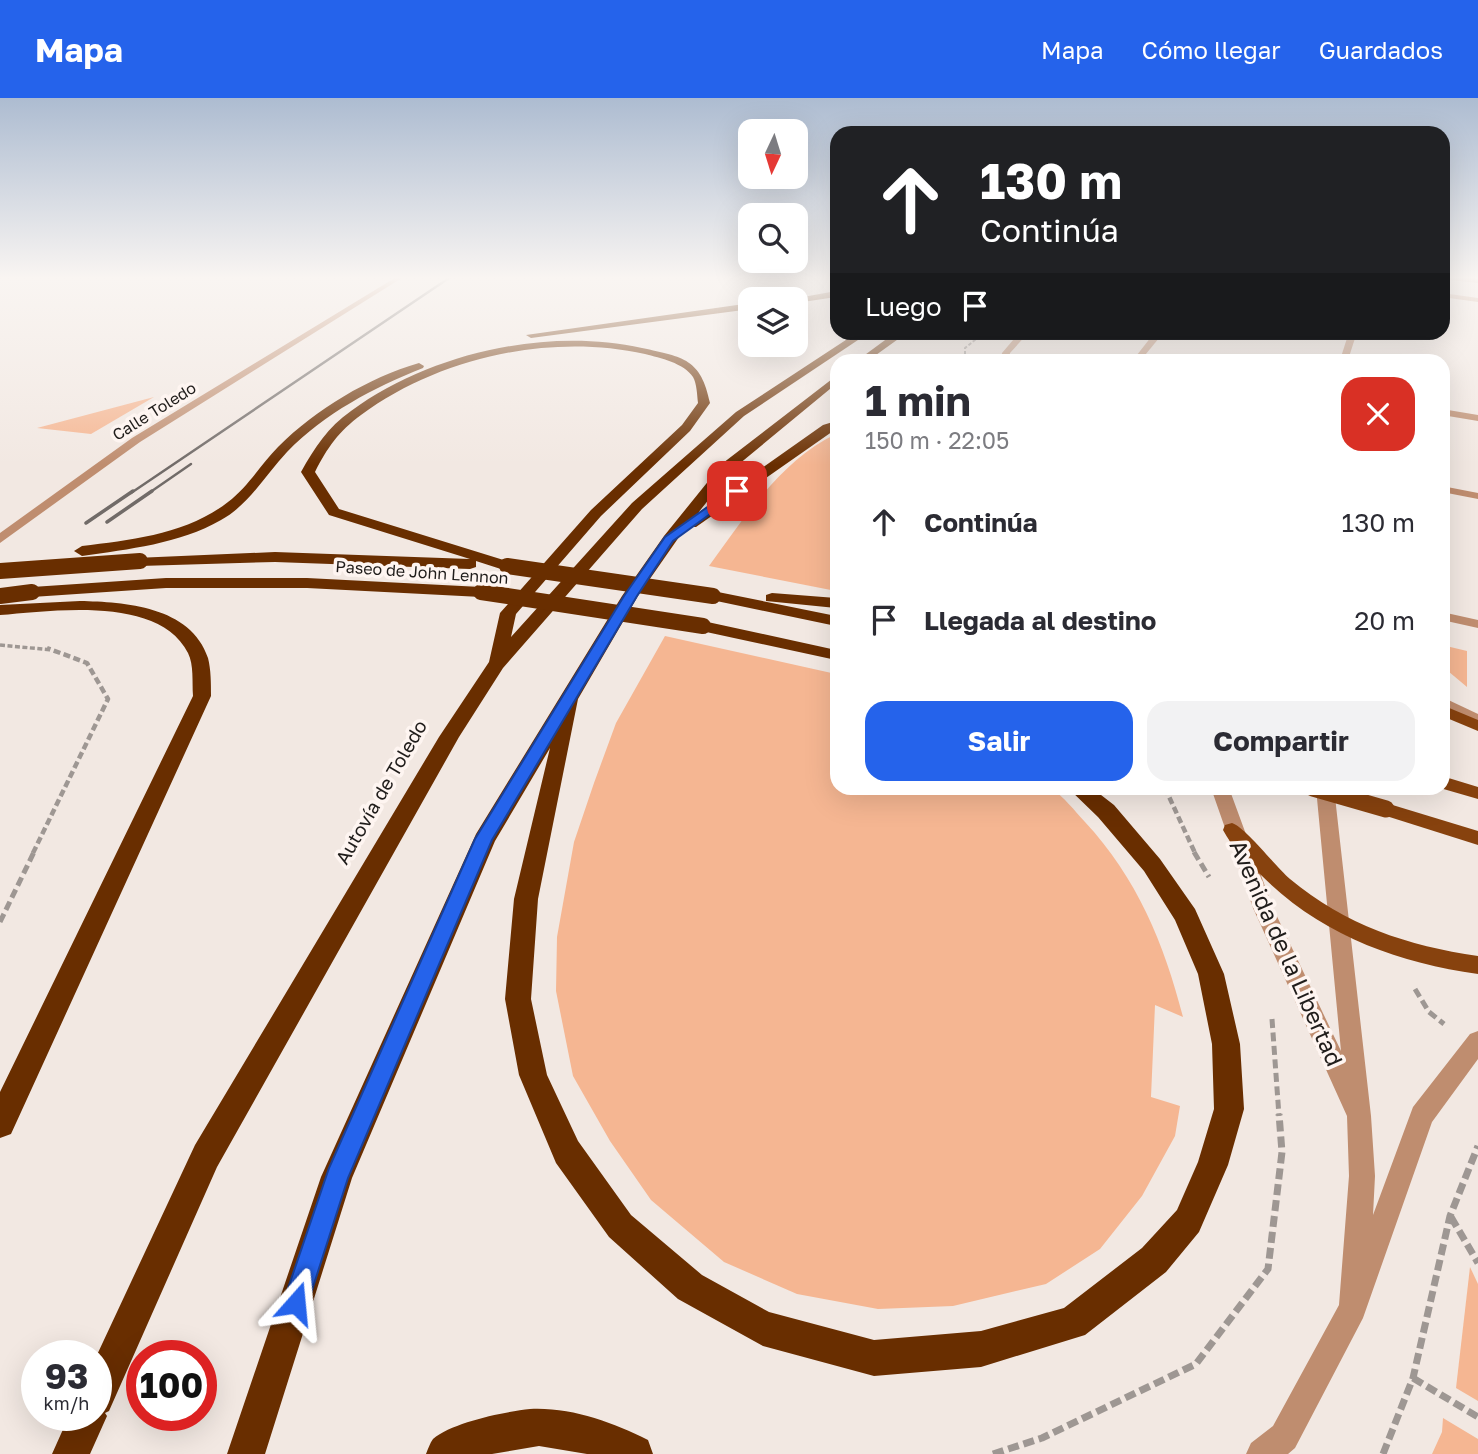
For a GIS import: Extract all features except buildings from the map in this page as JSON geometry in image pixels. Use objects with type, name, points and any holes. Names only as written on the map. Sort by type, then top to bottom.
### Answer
[{"type":"highway","points":[[0,559],[144,542],[200,525],[233,505],[282,449],[315,421],[350,397],[440,358],[514,339]]},
{"type":"highway","name":"Autovía de Toledo","points":[[832,354],[853,340]]},
{"type":"highway","points":[[872,354],[892,340]]},
{"type":"highway","points":[[496,665],[508,613],[596,513],[686,428],[704,403],[698,376],[676,360],[631,347],[541,345],[500,352],[459,362],[421,377],[348,420],[323,443],[308,472],[334,512],[507,566]]},
{"type":"highway","name":"Autovía de Toledo","points":[[112,1363],[206,1156],[449,737],[496,665],[637,506],[729,423],[830,355]]},
{"type":"highway","points":[[246,1454],[337,1177],[484,839],[570,701],[631,596],[669,539],[728,466],[830,384]]},
{"type":"highway","points":[[669,539],[830,427]]},
{"type":"highway","name":"Paseo de John Lennon","points":[[0,571],[140,561],[275,557],[507,566],[713,596],[830,620]]},
{"type":"highway","name":"Paseo de John Lennon","points":[[1,606],[32,592],[166,583],[256,583],[481,592],[703,626],[830,654]]},
{"type":"highway","points":[[713,596],[807,598],[830,602]]},
{"type":"highway","points":[[0,1124],[202,696],[198,654],[178,624],[140,611],[83,605],[1,606]]},
{"type":"highway","points":[[570,701],[526,899],[518,999],[533,1075],[567,1152],[620,1226],[690,1287],[763,1328],[874,1358],[981,1349],[1073,1323],[1154,1259],[1188,1221],[1213,1165],[1229,1110],[1226,1044],[1211,974],[1186,916],[1152,865],[1106,811],[1087,795]]},
{"type":"highway","points":[[445,1454],[460,1444],[539,1427],[614,1442],[634,1454]]},
{"type":"highway","points":[[71,1454],[81,1431]]},
{"type":"main road","points":[[1450,713],[1478,724]]},
{"type":"main road","points":[[1450,784],[1478,793]]},
{"type":"main road","points":[[1337,795],[1478,838]]},
{"type":"main road","points":[[1232,830],[1259,865],[1297,898],[1341,928],[1405,951],[1478,965]]},
{"type":"street","name":"Calle Toledo","points":[[0,539],[105,460],[300,339]]},
{"type":"street","points":[[1006,354],[1017,340]]},
{"type":"street","points":[[1143,354],[1154,340]]},
{"type":"street","points":[[1450,413],[1478,418]]},
{"type":"street","points":[[1450,490],[1478,496]]},
{"type":"street","points":[[1450,617],[1478,624]]},
{"type":"street","points":[[1450,707],[1478,724]]},
{"type":"street","name":"Avenida de la Libertad","points":[[1222,795],[1232,830],[1282,949],[1359,1116]]},
{"type":"street","name":"Avenida de la Libertad","points":[[1262,1454],[1284,1437],[1353,1308],[1362,1176],[1359,1116],[1326,795]]},
{"type":"street","points":[[1353,1308],[1422,1115],[1478,1041]]},
{"type":"path","points":[[965,354],[965,348],[975,340]]},
{"type":"path","points":[[0,645],[46,648],[86,663],[108,699],[0,922]]},
{"type":"path","points":[[1383,1454],[1413,1378],[1450,1216],[1478,1146]]},
{"type":"path","points":[[1450,1216],[1478,1263]]},
{"type":"path","points":[[1413,1378],[1478,1417]]},
{"type":"shaded area","points":[[154,397],[91,434],[37,428]]},
{"type":"shaded area","points":[[830,437],[830,590],[709,566],[765,492],[816,445]]},
{"type":"shaded area","points":[[665,636],[830,673],[830,795],[1060,795],[1069,804],[1103,843],[1134,889],[1167,963],[1183,1017],[1155,1005],[1151,1097],[1180,1106],[1175,1136],[1142,1196],[1100,1249],[1046,1284],[953,1306],[878,1309],[797,1294],[724,1262],[651,1200],[610,1141],[573,1076],[556,991],[557,937],[574,842],[616,723]]},
{"type":"shaded area","points":[[1450,647],[1467,651],[1467,687],[1450,673]]},
{"type":"shaded area","points":[[1470,1267],[1478,1284],[1478,1401],[1456,1388]]},
{"type":"shaded area","points":[[1443,1418],[1478,1439],[1478,1454],[1432,1454],[1442,1432]]},
{"type":"railway","points":[[131,493],[358,339]]},
{"type":"railway","points":[[149,493],[191,464]]},
{"type":"railway","points":[[86,523],[133,491]]},
{"type":"railway","points":[[107,522],[152,491]]},
{"type":"route","points":[[296,1303],[337,1177],[484,839],[570,701],[631,596],[669,539],[737,491]]}]
